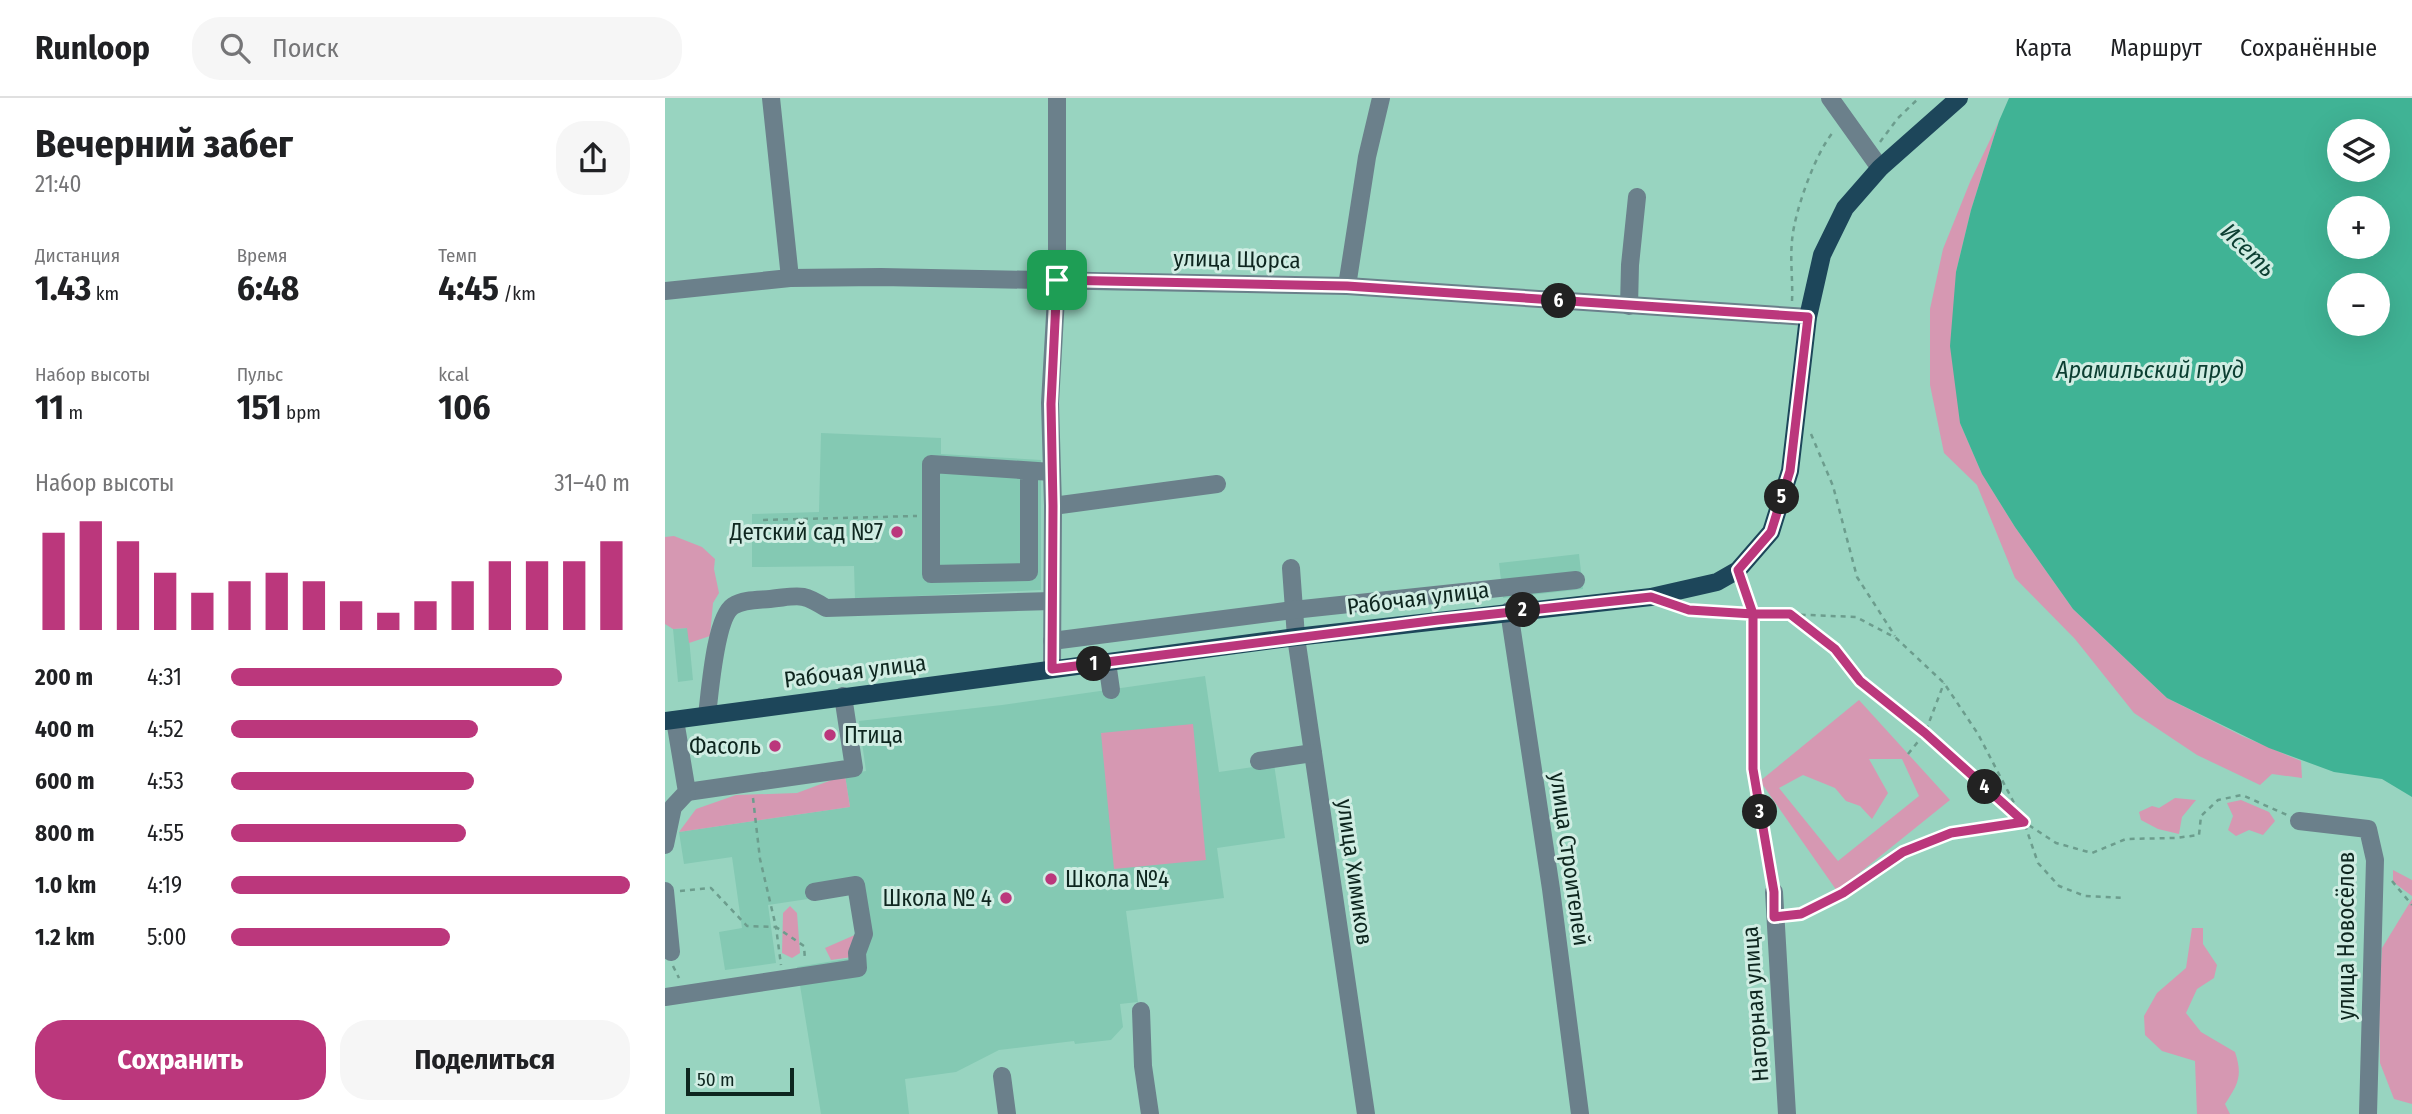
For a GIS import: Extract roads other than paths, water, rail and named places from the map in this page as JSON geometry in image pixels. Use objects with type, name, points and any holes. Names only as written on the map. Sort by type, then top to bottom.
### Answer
[{"type":"main road","name":"Рабочая улица","points":[[670,720],[1296,637],[1651,597],[1717,582],[1738,570],[1771,532],[1790,471],[1800,316],[1822,255],[1845,208],[1875,162],[1953,103]]},
{"type":"street","points":[[771,98],[790,278]]},
{"type":"street","points":[[1052,669],[1051,404],[1057,280],[1057,98]]},
{"type":"street","points":[[1347,286],[1367,157],[1381,98]]},
{"type":"street","points":[[1830,98],[1875,162]]},
{"type":"street","points":[[1629,306],[1637,197]]},
{"type":"street","name":"улица Щорса","points":[[665,291],[790,278],[881,276],[1347,286],[1800,316]]},
{"type":"street","points":[[1029,572],[931,574],[931,464],[1052,472]]},
{"type":"street","points":[[1029,471],[1029,602]]},
{"type":"street","points":[[1053,506],[1217,484]]},
{"type":"street","name":"улица Химиков","points":[[1290,568],[1296,637],[1366,1114]]},
{"type":"street","points":[[1052,641],[1293,610],[1576,580]]},
{"type":"street","points":[[707,715],[715,649],[730,608],[741,601],[806,596],[826,608],[1052,601]]},
{"type":"street","name":"улица Строителей","points":[[1509,611],[1551,889],[1580,1114]]},
{"type":"street","points":[[1107,662],[1111,690]]},
{"type":"street","points":[[665,845],[674,807],[687,792],[853,768],[843,696]]},
{"type":"street","points":[[670,720],[687,792]]},
{"type":"street","points":[[1259,761],[1313,753]]},
{"type":"street","name":"улица Новосёлов","points":[[2299,821],[2368,829],[2375,860],[2368,1114]]},
{"type":"street","points":[[665,997],[858,968],[857,953],[864,934],[856,885],[814,892]]},
{"type":"street","points":[[665,892],[671,952]]},
{"type":"street","name":"Нагорная улица","points":[[1774,892],[1787,1114]]},
{"type":"street","points":[[1142,1011],[1143,1066],[1150,1114]]},
{"type":"street","points":[[1002,1076],[1007,1114]]},
{"type":"water","name":"Арамильский пруд","points":[[2009,98],[2412,98],[2412,797],[2382,779],[2334,772],[2269,748],[2167,698],[2073,609],[2015,527],[1982,474],[1960,423],[1950,346],[1956,272],[1971,210]]},
{"type":"place","name":"Детский сад №7","points":[[897,532]]},
{"type":"place","name":"Птица","points":[[830,735]]},
{"type":"place","name":"Фасоль","points":[[775,746]]},
{"type":"place","name":"Школа №4","points":[[1051,879]]},
{"type":"place","name":"Школа № 4","points":[[1006,898]]},
{"type":"water label","name":"Исеть","points":[[2248,250]]}]
